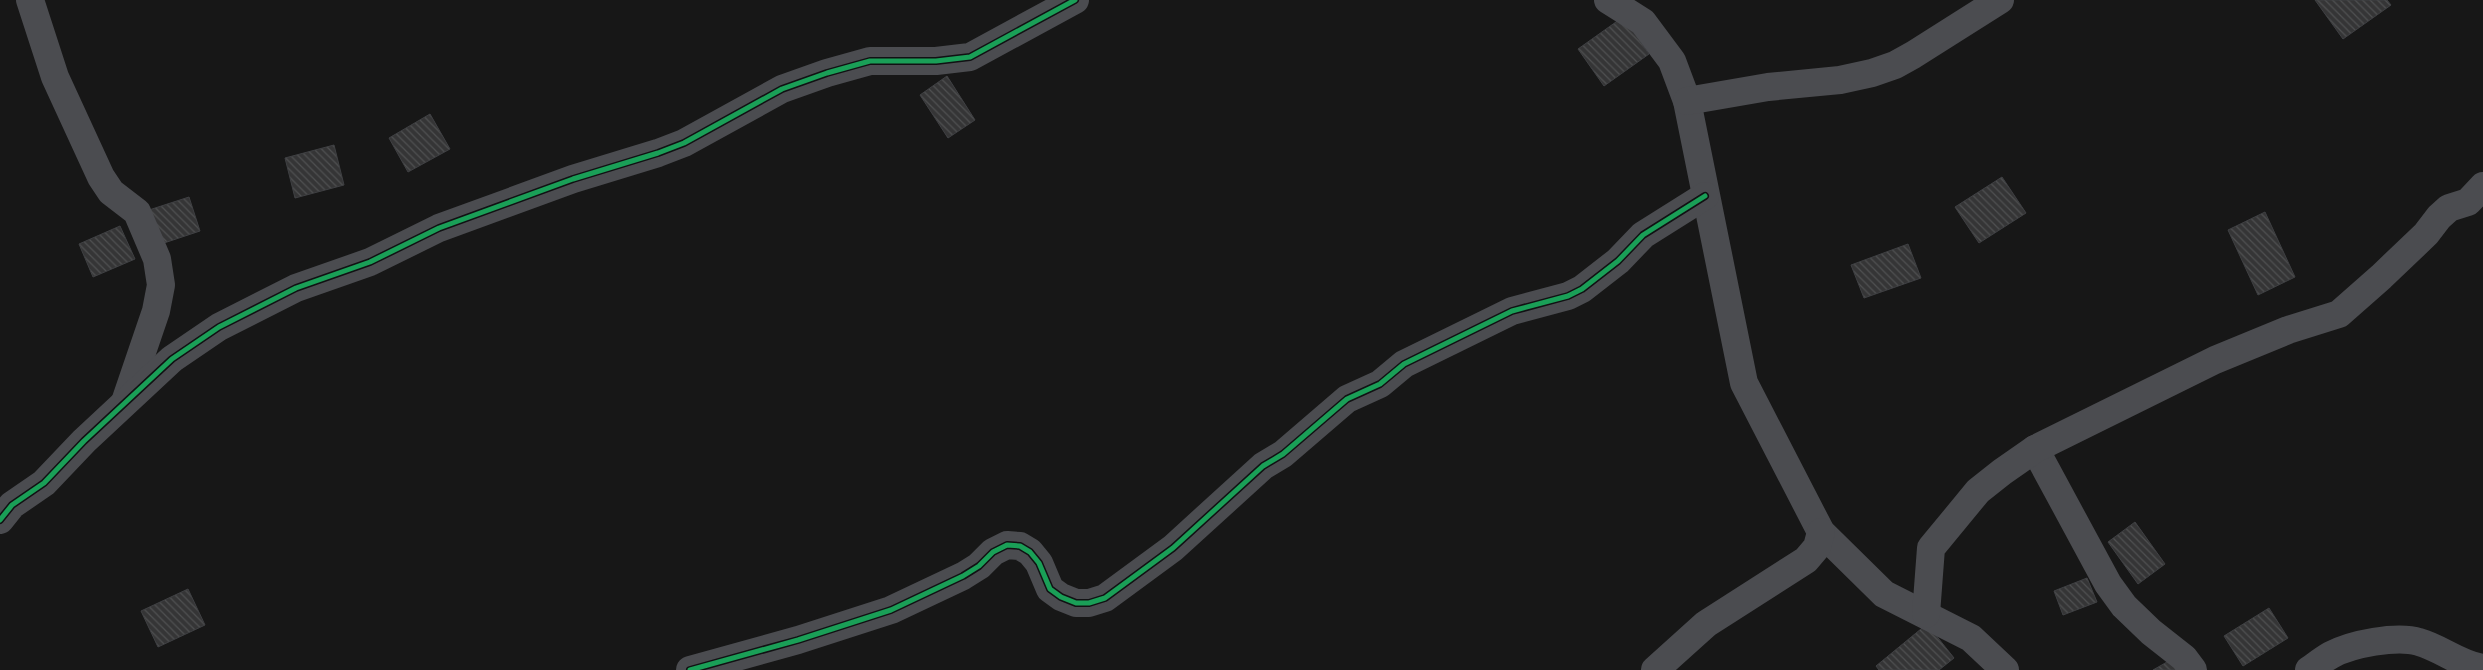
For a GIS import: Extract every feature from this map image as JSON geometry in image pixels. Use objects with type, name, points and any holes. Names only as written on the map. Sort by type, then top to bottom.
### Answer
[{"type":"street","points":[[30,0],[55,77],[101,177],[111,192],[137,212],[157,259],[161,285],[156,311],[125,402]]},
{"type":"street","points":[[0,520],[12,505],[44,483],[125,402],[172,359],[219,327],[296,288],[370,262],[457,221],[573,179],[684,143],[782,89],[827,73],[870,61],[936,61],[970,56],[1075,0]]},
{"type":"street","points":[[1608,0],[1643,22],[1672,61],[1687,101],[1744,383],[1821,532],[1884,594],[1971,638],[2005,670]]},
{"type":"street","points":[[1687,101],[1768,87],[1840,80],[1872,73],[1895,65],[1913,55],[2000,0]]},
{"type":"street","points":[[1926,614],[1931,548],[1978,491],[2035,449],[2215,360],[2288,330],[2339,314],[2382,277],[2426,234],[2439,217],[2449,208],[2468,202],[2483,186]]},
{"type":"street","points":[[690,670],[798,640],[891,610],[963,576],[979,566],[993,552],[1007,545],[1020,546],[1030,552],[1050,588],[1061,597],[1076,603],[1089,603],[1105,598],[1173,548],[1263,466],[1283,454],[1347,399],[1380,384],[1404,364],[1498,317],[1582,289],[1618,261],[1643,235],[1705,196]]},
{"type":"street","points":[[2035,449],[2108,584],[2124,606],[2151,632],[2184,658],[2193,670]]},
{"type":"street","points":[[1664,667],[1685,642],[1706,624],[1806,560],[1817,547],[1821,532]]},
{"type":"street","points":[[2309,670],[2333,654],[2373,642],[2407,640],[2420,642],[2473,667],[2483,668]]},
{"type":"building","points":[[2315,0],[2387,0],[2391,5],[2343,39]]},
{"type":"building","points":[[1623,17],[1649,54],[1604,86],[1578,49]]},
{"type":"building","points":[[947,76],[975,120],[948,138],[920,95]]},
{"type":"building","points":[[430,114],[450,149],[408,172],[389,138]]},
{"type":"building","points":[[334,145],[344,185],[295,198],[285,158]]},
{"type":"building","points":[[2002,177],[2026,213],[1979,243],[1955,207]]},
{"type":"building","points":[[189,197],[200,231],[161,244],[149,210]]},
{"type":"building","points":[[2265,212],[2295,277],[2258,295],[2228,230]]},
{"type":"building","points":[[120,226],[135,259],[93,277],[79,244]]},
{"type":"building","points":[[1908,244],[1921,278],[1864,298],[1851,265]]},
{"type":"building","points":[[2135,522],[2165,564],[2138,584],[2108,542]]},
{"type":"building","points":[[2087,578],[2097,602],[2063,615],[2054,591]]},
{"type":"building","points":[[188,589],[205,625],[158,647],[141,611]]},
{"type":"building","points":[[2269,608],[2288,638],[2243,666],[2224,636]]},
{"type":"building","points":[[1927,624],[1954,658],[1939,670],[1879,670],[1876,666]]},
{"type":"building","points":[[2174,658],[2181,670],[2153,670]]},
{"type":"cycle path","points":[[0,520],[12,505],[44,483],[84,441],[172,359],[219,327],[296,288],[370,262],[439,228],[573,179],[684,143],[782,89],[827,73],[870,61],[936,61],[970,57],[1075,0]]},
{"type":"cycle path","points":[[690,670],[798,640],[891,610],[963,576],[979,566],[993,552],[1007,545],[1020,546],[1030,552],[1039,563],[1050,589],[1061,597],[1076,603],[1089,603],[1105,598],[1173,548],[1263,466],[1283,454],[1347,399],[1380,384],[1404,364],[1512,311],[1568,296],[1582,289],[1618,261],[1643,235],[1705,196]]}]
